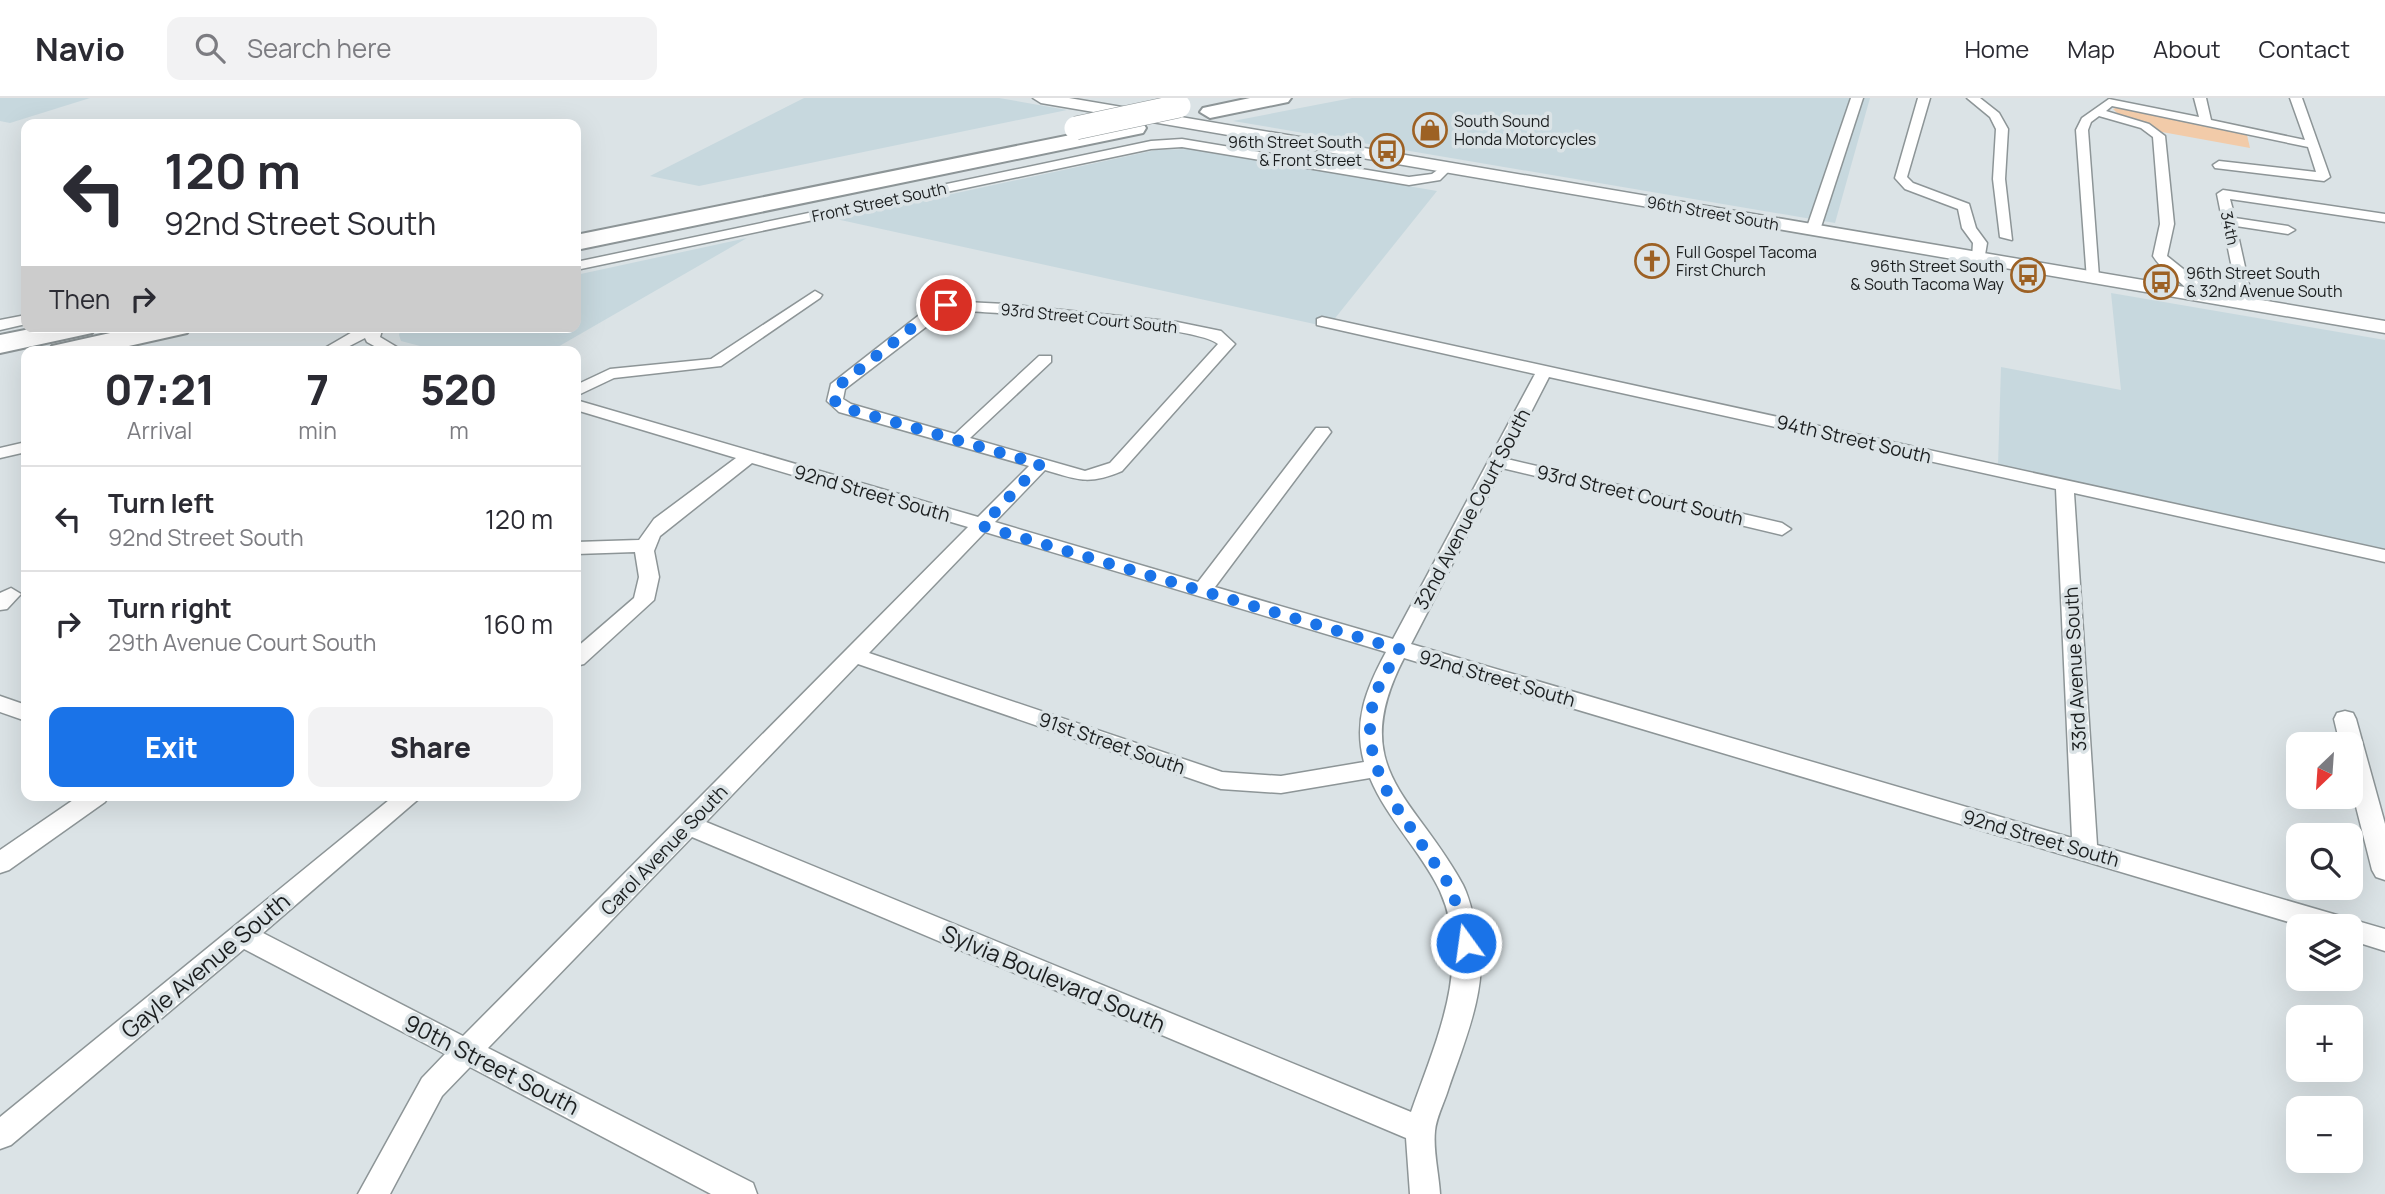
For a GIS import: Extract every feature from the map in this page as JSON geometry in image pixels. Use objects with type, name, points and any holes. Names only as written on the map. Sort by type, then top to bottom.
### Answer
[{"type":"highway","points":[[581,227],[1179,106],[1281,98]]},
{"type":"highway","points":[[581,242],[1135,128],[1213,102]]},
{"type":"highway","points":[[0,344],[53,333]]},
{"type":"highway","points":[[90,346],[149,333]]},
{"type":"highway","points":[[0,365],[21,360]]},
{"type":"main road","name":"96th Street South","points":[[1041,98],[2385,327]]},
{"type":"street","points":[[1812,230],[1857,98]]},
{"type":"street","points":[[1924,98],[1901,172],[1902,180],[1909,186],[1965,208],[1969,228],[1979,242],[1979,258]]},
{"type":"street","points":[[1973,98],[1995,116],[2002,129],[1999,178],[2007,237]]},
{"type":"street","points":[[2200,98],[2206,124]]},
{"type":"street","points":[[2219,165],[2322,178],[2325,176],[2296,98]]},
{"type":"street","points":[[2092,277],[2082,133],[2084,122],[2108,100],[2206,124],[2314,145]]},
{"type":"street","points":[[2098,112],[2145,126],[2159,136],[2166,224],[2160,256],[2165,264],[2191,281],[2199,295]]},
{"type":"street","name":"Front Street South","points":[[581,265],[1133,148],[1182,143],[1402,181],[1428,180],[1447,167]]},
{"type":"street","name":"34th","points":[[2246,303],[2223,194],[2385,218]]},
{"type":"street","points":[[2228,221],[2288,230]]},
{"type":"street","points":[[581,388],[610,374],[715,363],[815,295]]},
{"type":"street","name":"93rd Street Court South","points":[[958,440],[845,408],[835,401],[837,387],[932,312],[954,305],[1186,328],[1216,334],[1227,344],[1116,467],[1095,476],[1040,464]]},
{"type":"street","points":[[0,326],[21,321]]},
{"type":"street","name":"94th Street South","points":[[1322,322],[2385,556]]},
{"type":"street","points":[[338,346],[362,333]]},
{"type":"street","points":[[373,333],[372,339],[385,346]]},
{"type":"street","points":[[958,440],[1045,359]]},
{"type":"street","name":"32nd Avenue Court South","points":[[1420,1130],[1456,1024],[1467,970],[1466,943],[1452,889],[1389,796],[1377,768],[1370,742],[1370,716],[1376,692],[1545,370]]},
{"type":"street","name":"92nd Street South","points":[[581,407],[2297,914]]},
{"type":"street","points":[[1201,591],[1322,432]]},
{"type":"street","points":[[958,440],[1040,464]]},
{"type":"street","points":[[0,453],[21,448]]},
{"type":"street","points":[[581,655],[635,610],[643,600],[649,588],[643,563],[645,547],[662,523],[748,457]]},
{"type":"street","name":"93rd Street Court South","points":[[1497,462],[1782,529]]},
{"type":"street","name":"Carol Avenue South","points":[[373,1194],[432,1087],[1040,464]]},
{"type":"street","name":"33rd Avenue South","points":[[2065,487],[2085,852]]},
{"type":"street","points":[[581,548],[645,547]]},
{"type":"street","name":"91st Street South","points":[[853,655],[1221,780],[1273,787],[1299,785],[1377,768]]},
{"type":"street","points":[[0,704],[21,711]]},
{"type":"street","points":[[2345,719],[2385,870]]},
{"type":"street","points":[[0,863],[90,801]]},
{"type":"street","name":"Gayle Avenue South","points":[[0,1135],[404,801]]},
{"type":"street","name":"Sylvia Boulevard South","points":[[688,825],[1420,1130]]},
{"type":"street","points":[[2363,933],[2385,940]]},
{"type":"street","name":"90th Street South","points":[[242,935],[742,1194]]},
{"type":"street","points":[[1420,1130],[1425,1194]]},
{"type":"shaded area","points":[[0,98],[90,98],[10,123],[0,121]]},
{"type":"shaded area","points":[[804,98],[999,98],[1067,110],[699,186],[650,176]]},
{"type":"shaded area","points":[[1352,98],[1870,98],[1835,223],[1233,121]]},
{"type":"shaded area","points":[[2118,107],[2247,135],[2250,148],[2162,132],[2117,113],[2113,109]]},
{"type":"shaded area","points":[[1192,149],[1437,191],[1328,327],[836,219],[1156,150]]},
{"type":"shaded area","points":[[747,238],[559,346],[420,346],[401,341],[400,333],[581,333],[581,274]]},
{"type":"shaded area","points":[[2111,293],[2385,340],[2385,549],[1998,466],[2001,367],[2121,390]]},
{"type":"place","name":"South Sound Honda Motorcycles","points":[[1430,130]]},
{"type":"place","name":"96th Street South & Front Street","points":[[1387,151]]},
{"type":"place","name":"Full Gospel Tacoma First Church","points":[[1652,261]]},
{"type":"place","name":"96th Street South & South Tacoma Way","points":[[2028,275]]},
{"type":"place","name":"96th Street South & 32nd Avenue South","points":[[2161,282]]},
{"type":"route","points":[[946,305],[932,312],[837,387],[837,404],[1040,464],[982,526],[1399,649],[1376,692],[1370,716],[1370,742],[1381,780],[1389,796],[1439,866],[1452,889],[1466,943]]}]
